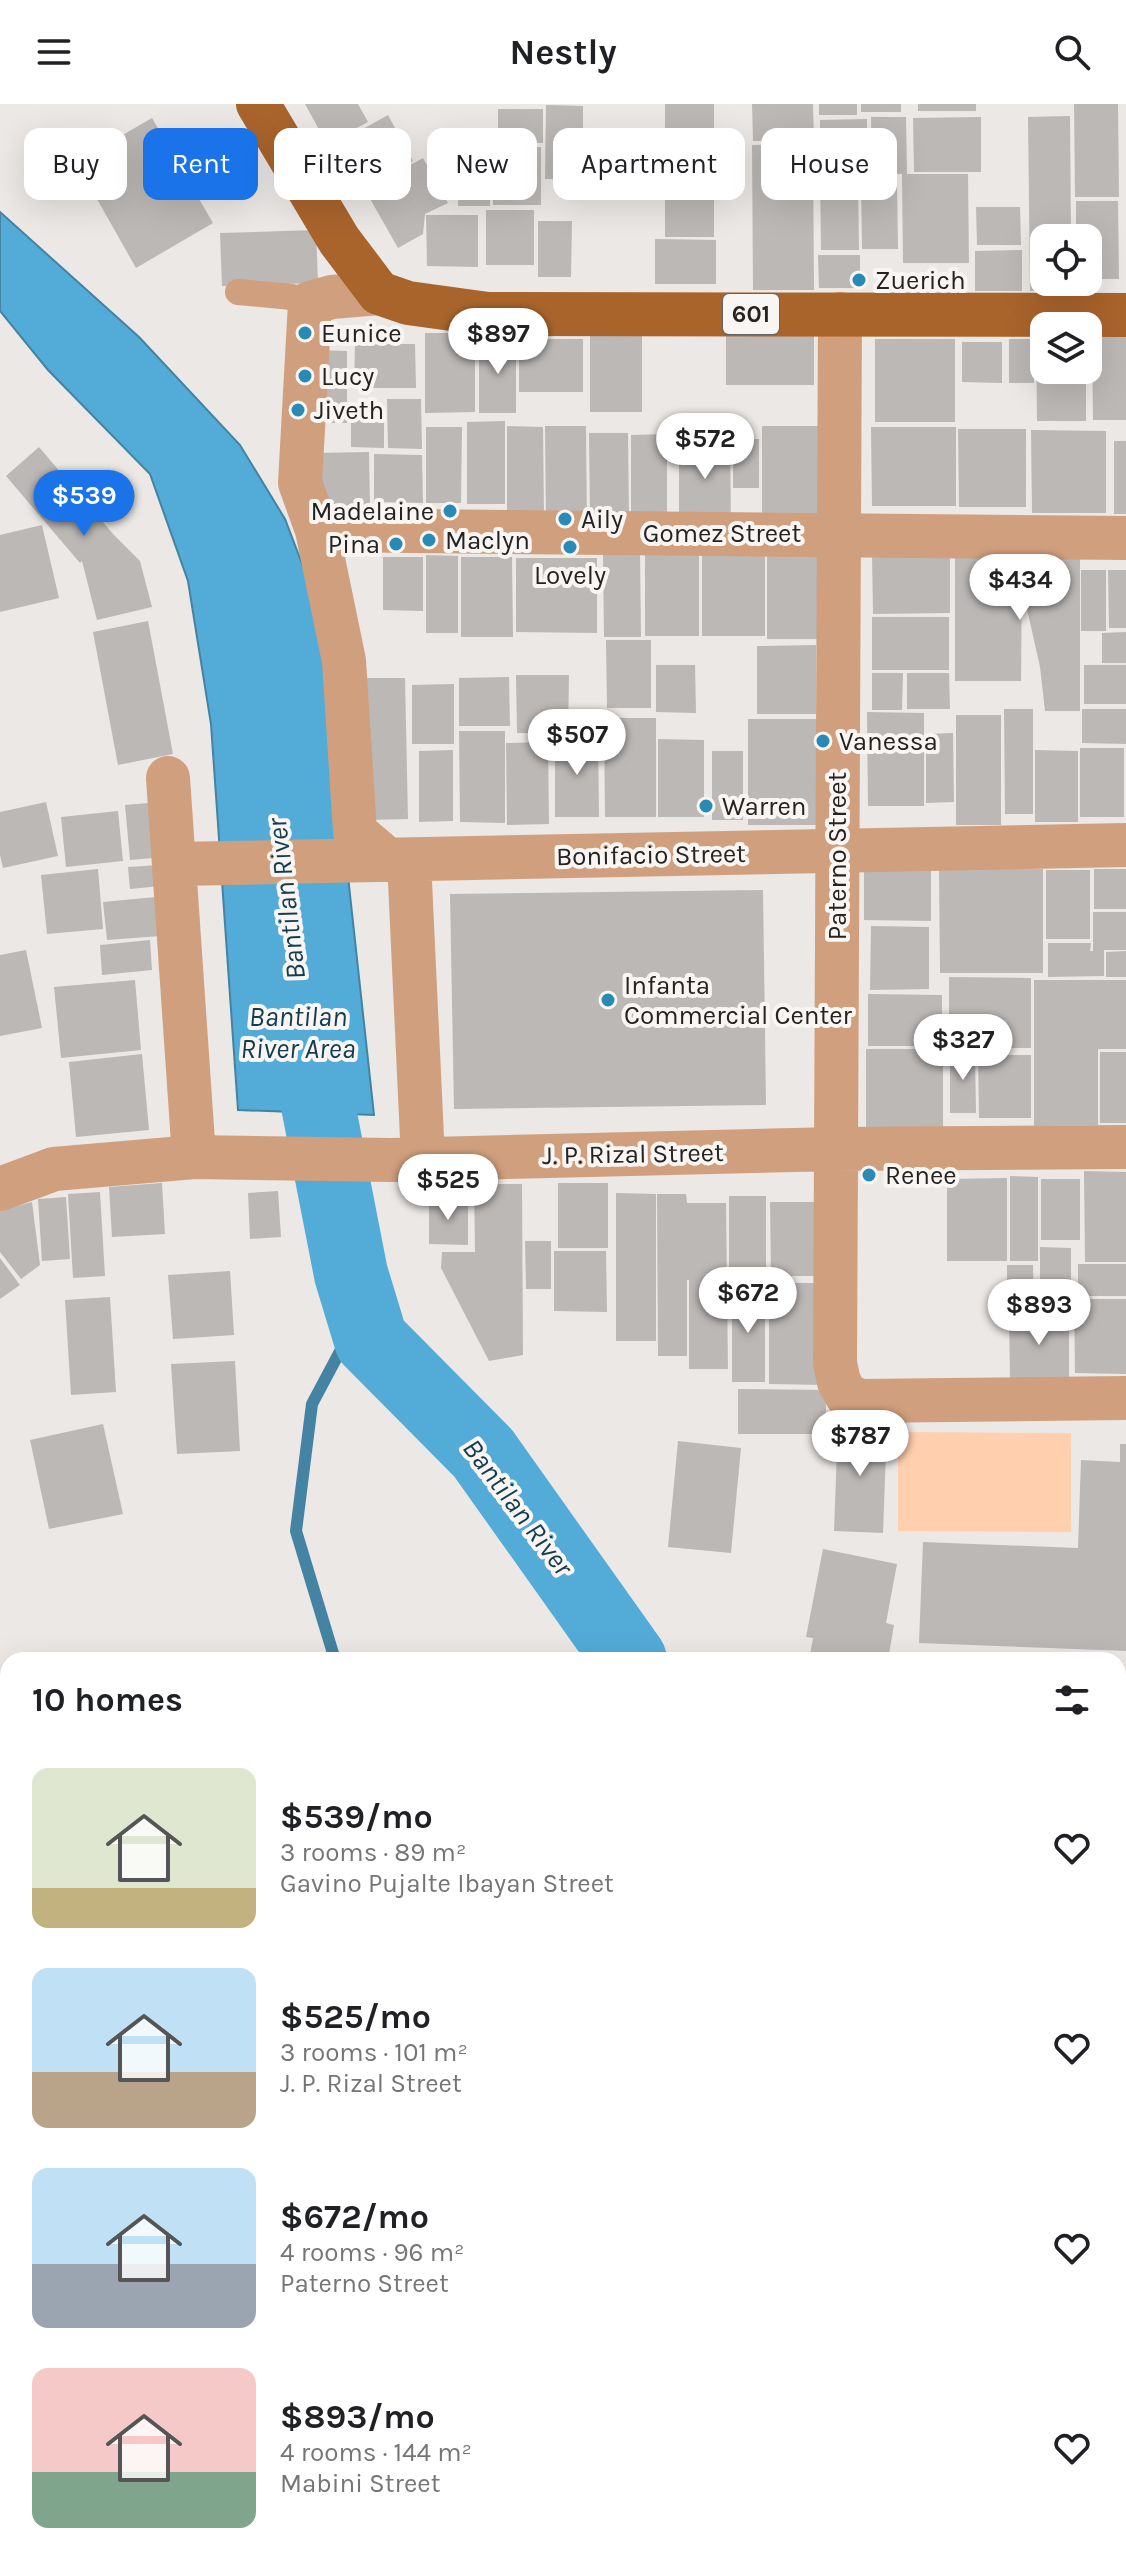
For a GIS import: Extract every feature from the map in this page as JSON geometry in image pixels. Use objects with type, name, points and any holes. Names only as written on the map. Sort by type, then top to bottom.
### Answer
[{"type":"main road","points":[[258,104],[339,240],[379,293]]},
{"type":"main road","name":"601","points":[[379,293],[408,303],[488,314],[1126,315]]},
{"type":"street","points":[[379,293],[332,297],[310,303],[300,483],[317,530],[344,661],[355,832],[384,859],[407,1159]]},
{"type":"street","name":"Paterno Street","points":[[840,314],[835,1149],[835,1363],[839,1382],[847,1396],[862,1401],[1126,1398]]},
{"type":"street","name":"Gomez Street","points":[[317,530],[1126,538]]},
{"type":"street","points":[[168,778],[184,863],[214,1156]]},
{"type":"street","name":"Bonifacio Street","points":[[184,863],[1126,845]]},
{"type":"street","name":"J. P. Rizal Street","points":[[0,1189],[54,1169],[214,1156],[407,1159],[835,1149],[1126,1147]]},
{"type":"lane","points":[[238,292],[292,297],[310,303]]},
{"type":"shaded area","points":[[898,1432],[1071,1433],[1071,1532],[898,1531]]},
{"type":"water","name":"Bantilan River Area","points":[[0,212],[139,337],[240,445],[285,519],[312,590],[324,656],[374,1115],[238,1110],[211,724],[188,581],[150,474],[48,370],[0,311]]},
{"type":"building","points":[[305,104],[358,104],[368,122],[357,128],[318,128]]},
{"type":"building","points":[[665,104],[714,104],[714,128],[665,128]]},
{"type":"building","points":[[752,104],[813,104],[814,128],[761,128],[761,141],[753,141]]},
{"type":"building","points":[[819,104],[857,104],[857,115],[819,115]]},
{"type":"building","points":[[861,104],[901,104],[901,112],[861,112]]},
{"type":"building","points":[[918,104],[976,104],[976,111],[918,111]]},
{"type":"building","points":[[1074,104],[1118,104],[1119,197],[1075,197]]},
{"type":"building","points":[[546,105],[583,106],[583,128],[553,128],[553,179],[545,179]]},
{"type":"building","points":[[498,109],[543,109],[543,143],[537,143],[537,128],[498,128]]},
{"type":"building","points":[[388,115],[395,128],[365,128]]},
{"type":"building","points":[[1070,116],[1071,224],[1030,224],[1030,291],[1028,117]]},
{"type":"building","points":[[871,117],[906,117],[907,174],[968,174],[969,263],[903,263],[902,174],[897,174],[897,128],[871,128]]},
{"type":"building","points":[[981,117],[981,172],[914,172],[913,118]]},
{"type":"building","points":[[152,118],[158,128],[143,128],[143,200],[200,200],[213,223],[136,268],[98,200],[127,200],[127,132]]},
{"type":"building","points":[[867,119],[867,128],[820,128],[820,120]]},
{"type":"building","points":[[752,145],[761,145],[761,200],[813,200],[814,290],[753,290]]},
{"type":"building","points":[[537,147],[541,147],[541,205],[493,205],[493,200],[537,200]]},
{"type":"building","points":[[423,158],[427,165],[427,200],[446,200],[448,203],[425,214],[423,234],[398,248],[371,200],[411,200],[411,165]]},
{"type":"building","points":[[897,182],[898,249],[862,249],[861,200],[897,200]]},
{"type":"building","points":[[458,200],[490,200],[490,206],[458,206]]},
{"type":"building","points":[[665,200],[714,200],[714,237],[665,237]]},
{"type":"building","points":[[820,200],[858,200],[859,250],[821,250]]},
{"type":"building","points":[[1076,201],[1118,201],[1119,279],[1102,279],[1102,224],[1076,224]]},
{"type":"building","points":[[976,207],[1020,207],[1021,245],[977,245]]},
{"type":"building","points":[[486,210],[534,210],[534,265],[486,265]]},
{"type":"building","points":[[426,215],[478,215],[478,267],[427,266]]},
{"type":"building","points":[[538,221],[572,221],[571,277],[538,277]]},
{"type":"building","points":[[316,230],[318,283],[222,286],[220,233]]},
{"type":"building","points":[[655,239],[716,240],[716,284],[655,284]]},
{"type":"building","points":[[1022,250],[1022,291],[975,291],[975,251]]},
{"type":"building","points":[[818,255],[860,255],[860,288],[819,288]]},
{"type":"building","points":[[425,333],[475,333],[475,412],[425,413]]},
{"type":"building","points":[[590,334],[642,334],[642,412],[590,412]]},
{"type":"building","points":[[726,334],[814,335],[814,385],[726,385]]},
{"type":"building","points":[[1102,335],[1126,335],[1126,420],[1093,420],[1093,384],[1102,384]]},
{"type":"building","points":[[479,339],[516,339],[516,413],[479,413]]},
{"type":"building","points":[[519,339],[583,339],[583,392],[519,392]]},
{"type":"building","points":[[875,339],[955,339],[955,422],[875,422]]},
{"type":"building","points":[[1009,339],[1030,339],[1030,383],[1009,383]]},
{"type":"building","points":[[962,342],[1002,342],[1002,383],[962,382]]},
{"type":"building","points":[[355,344],[415,344],[416,388],[354,388]]},
{"type":"building","points":[[317,350],[347,351],[347,423],[317,423]]},
{"type":"building","points":[[1037,384],[1086,384],[1086,421],[1037,421]]},
{"type":"building","points":[[387,399],[421,399],[422,449],[388,448]]},
{"type":"building","points":[[351,404],[384,404],[384,448],[351,447]]},
{"type":"building","points":[[505,421],[505,504],[467,504],[467,422]]},
{"type":"building","points":[[507,426],[543,427],[544,515],[507,516]]},
{"type":"building","points":[[545,426],[586,426],[587,523],[546,523]]},
{"type":"building","points":[[762,426],[829,426],[829,518],[762,517]]},
{"type":"building","points":[[426,427],[462,427],[461,503],[426,503]]},
{"type":"building","points":[[871,427],[956,427],[956,506],[872,506]]},
{"type":"building","points":[[958,429],[1026,429],[1026,507],[959,507]]},
{"type":"building","points":[[1031,430],[1106,431],[1106,513],[1032,513]]},
{"type":"building","points":[[589,433],[628,433],[629,519],[590,519]]},
{"type":"building","points":[[667,434],[667,513],[631,513],[631,435]]},
{"type":"building","points":[[679,436],[730,436],[731,526],[679,526]]},
{"type":"building","points":[[733,439],[759,439],[759,488],[733,488]]},
{"type":"building","points":[[1114,441],[1126,441],[1126,514],[1114,514]]},
{"type":"building","points":[[39,447],[140,561],[152,607],[97,620],[82,561],[80,563],[6,476]]},
{"type":"building","points":[[369,452],[370,506],[317,506],[317,453]]},
{"type":"building","points":[[374,454],[422,455],[423,503],[374,502]]},
{"type":"building","points":[[42,525],[59,598],[0,612],[0,535]]},
{"type":"building","points":[[645,554],[699,554],[699,636],[645,636]]},
{"type":"building","points":[[702,554],[765,554],[765,636],[702,636]]},
{"type":"building","points":[[426,555],[458,556],[458,633],[426,633]]},
{"type":"building","points":[[603,555],[640,555],[641,637],[604,637]]},
{"type":"building","points":[[767,555],[826,555],[826,639],[767,639]]},
{"type":"building","points":[[872,555],[950,555],[950,613],[873,614]]},
{"type":"building","points":[[955,556],[1080,556],[1080,711],[1045,711],[1040,667],[1027,609],[1023,609],[1022,568],[1021,681],[955,681]]},
{"type":"building","points":[[383,557],[423,557],[423,611],[383,610]]},
{"type":"building","points":[[461,557],[512,557],[513,637],[461,637]]},
{"type":"building","points":[[516,558],[597,558],[597,633],[516,632]]},
{"type":"building","points":[[1081,570],[1106,570],[1106,631],[1081,631]]},
{"type":"building","points":[[1108,570],[1126,570],[1126,628],[1109,628]]},
{"type":"building","points":[[872,617],[949,617],[949,670],[872,670]]},
{"type":"building","points":[[148,621],[173,754],[118,765],[93,632]]},
{"type":"building","points":[[1126,632],[1126,663],[1102,663],[1102,633]]},
{"type":"building","points":[[606,640],[651,640],[651,708],[607,708]]},
{"type":"building","points":[[816,645],[816,714],[757,714],[757,646]]},
{"type":"building","points":[[656,665],[695,665],[696,713],[656,712]]},
{"type":"building","points":[[1084,665],[1126,665],[1126,704],[1084,704]]},
{"type":"building","points":[[872,673],[903,673],[902,710],[872,710]]},
{"type":"building","points":[[907,673],[949,673],[950,709],[907,709]]},
{"type":"building","points":[[516,675],[569,675],[568,733],[517,733]]},
{"type":"building","points":[[509,677],[510,726],[459,726],[459,678]]},
{"type":"building","points":[[363,678],[405,678],[408,819],[366,820]]},
{"type":"building","points":[[454,684],[454,744],[412,744],[412,685]]},
{"type":"building","points":[[1004,709],[1033,709],[1033,814],[1005,814]]},
{"type":"building","points":[[1082,709],[1126,709],[1126,744],[1082,743]]},
{"type":"building","points":[[867,712],[924,713],[924,806],[868,806]]},
{"type":"building","points":[[956,715],[1001,715],[1001,825],[956,825]]},
{"type":"building","points":[[604,718],[656,718],[656,817],[605,817]]},
{"type":"building","points":[[748,719],[819,719],[819,825],[748,825]]},
{"type":"building","points":[[459,731],[505,731],[505,823],[460,822]]},
{"type":"building","points":[[953,733],[954,802],[926,803],[926,734]]},
{"type":"building","points":[[555,737],[598,737],[599,817],[555,817]]},
{"type":"building","points":[[658,739],[704,740],[704,817],[658,817]]},
{"type":"building","points":[[548,742],[549,824],[507,825],[506,743]]},
{"type":"building","points":[[1080,748],[1124,748],[1124,817],[1080,817]]},
{"type":"building","points":[[453,750],[453,821],[419,822],[419,751]]},
{"type":"building","points":[[1035,750],[1078,751],[1078,822],[1035,822]]},
{"type":"building","points":[[712,751],[743,751],[743,820],[712,820]]},
{"type":"building","points":[[46,802],[58,856],[3,868],[0,812]]},
{"type":"building","points":[[160,802],[165,857],[130,860],[125,805]]},
{"type":"building","points":[[118,811],[123,861],[66,867],[61,817]]},
{"type":"building","points":[[159,865],[161,886],[130,889],[128,867]]},
{"type":"building","points":[[864,867],[931,867],[931,921],[864,920]]},
{"type":"building","points":[[98,869],[103,929],[47,934],[41,875]]},
{"type":"building","points":[[939,869],[1043,869],[1043,973],[940,973]]},
{"type":"building","points":[[1094,869],[1126,869],[1126,909],[1094,909]]},
{"type":"building","points":[[1046,870],[1090,870],[1090,939],[1046,939]]},
{"type":"building","name":"Infanta Commercial Center","points":[[763,890],[766,1105],[454,1109],[450,894]]},
{"type":"building","points":[[156,897],[160,936],[107,940],[103,902]]},
{"type":"building","points":[[1093,912],[1126,912],[1126,950],[1104,950],[1104,976],[1048,977],[1048,943],[1091,943],[1090,951],[1093,951]]},
{"type":"building","points":[[871,926],[929,927],[929,989],[870,990]]},
{"type":"building","points":[[150,940],[152,970],[102,975],[100,945]]},
{"type":"building","points":[[26,950],[42,1028],[0,1036],[0,955]]},
{"type":"building","points":[[1126,951],[1126,977],[1106,977],[1106,952]]},
{"type":"building","points":[[949,977],[1031,978],[1031,1048],[949,1048]]},
{"type":"building","points":[[135,980],[141,1050],[61,1058],[54,987]]},
{"type":"building","points":[[1034,980],[1126,980],[1126,1049],[1098,1049],[1098,1125],[1034,1126]]},
{"type":"building","points":[[868,994],[942,995],[942,1046],[868,1046]]},
{"type":"building","points":[[866,1049],[943,1049],[943,1128],[866,1128]]},
{"type":"building","points":[[950,1051],[975,1051],[976,1113],[950,1113]]},
{"type":"building","points":[[1100,1052],[1126,1052],[1126,1123],[1100,1123]]},
{"type":"building","points":[[142,1054],[149,1130],[76,1137],[69,1062]]},
{"type":"building","points":[[978,1055],[1031,1055],[1031,1118],[979,1118]]},
{"type":"building","points":[[1084,1171],[1126,1172],[1126,1262],[1085,1262]]},
{"type":"building","points":[[1010,1176],[1038,1177],[1038,1261],[1010,1261]]},
{"type":"building","points":[[1007,1178],[1007,1261],[947,1261],[947,1179]]},
{"type":"building","points":[[1041,1179],[1080,1179],[1080,1240],[1041,1240]]},
{"type":"building","points":[[162,1183],[165,1234],[112,1237],[109,1187]]},
{"type":"building","points":[[558,1183],[608,1183],[608,1248],[558,1248]]},
{"type":"building","points":[[474,1184],[522,1184],[523,1355],[489,1361],[441,1268],[442,1252],[475,1252]]},
{"type":"building","points":[[278,1191],[281,1237],[250,1239],[248,1193]]},
{"type":"building","points":[[100,1192],[105,1276],[73,1278],[68,1194]]},
{"type":"building","points":[[616,1193],[656,1194],[656,1341],[616,1341]]},
{"type":"building","points":[[657,1194],[686,1194],[687,1203],[726,1203],[728,1369],[689,1369],[689,1280],[687,1356],[658,1356]]},
{"type":"building","points":[[729,1196],[766,1196],[766,1281],[729,1281]]},
{"type":"building","points":[[66,1197],[70,1259],[42,1261],[38,1199]]},
{"type":"building","points":[[429,1199],[468,1200],[468,1245],[429,1244]]},
{"type":"building","points":[[32,1202],[40,1265],[21,1279],[0,1252],[0,1211]]},
{"type":"building","points":[[770,1202],[826,1202],[826,1276],[771,1276]]},
{"type":"building","points":[[525,1241],[551,1241],[551,1289],[526,1289]]},
{"type":"building","points":[[1040,1247],[1071,1248],[1071,1310],[1040,1310]]},
{"type":"building","points":[[554,1251],[606,1251],[607,1312],[554,1311]]},
{"type":"building","points":[[0,1258],[20,1285],[0,1299]]},
{"type":"building","points":[[1078,1264],[1126,1264],[1126,1296],[1078,1296]]},
{"type":"building","points":[[1007,1265],[1033,1265],[1034,1314],[1007,1314]]},
{"type":"building","points":[[230,1271],[234,1335],[173,1339],[168,1275]]},
{"type":"building","points":[[769,1283],[826,1283],[826,1385],[769,1384]]},
{"type":"building","points":[[732,1288],[765,1288],[765,1382],[732,1382]]},
{"type":"building","points":[[110,1297],[116,1392],[71,1395],[65,1300]]},
{"type":"building","points":[[1074,1299],[1126,1299],[1126,1374],[1075,1373]]},
{"type":"building","points":[[1009,1317],[1069,1317],[1069,1377],[1010,1378]]},
{"type":"building","points":[[235,1361],[240,1451],[177,1454],[171,1364]]},
{"type":"building","points":[[738,1389],[826,1390],[826,1434],[738,1434]]},
{"type":"building","points":[[838,1423],[887,1425],[883,1533],[834,1531]]},
{"type":"building","points":[[103,1424],[123,1514],[49,1529],[30,1440]]},
{"type":"building","points":[[678,1441],[741,1448],[731,1553],[668,1547]]},
{"type":"building","points":[[1120,1444],[1126,1444],[1126,1651],[919,1643],[923,1542],[1078,1548],[1081,1460],[1120,1462]]},
{"type":"building","points":[[823,1549],[897,1564],[886,1623],[894,1625],[889,1652],[810,1652],[813,1638],[806,1637]]},
{"type":"waterway","name":"Bantilan River","points":[[300,1013],[351,1274],[371,1340],[483,1453],[624,1652]]},
{"type":"waterway","points":[[333,1652],[296,1531],[312,1404],[362,1310]]},
{"type":"place","name":"Zuerich","points":[[859,280]]},
{"type":"place","name":"Eunice","points":[[305,333]]},
{"type":"place","name":"Lucy","points":[[305,376]]},
{"type":"place","name":"Jiveth","points":[[298,410]]},
{"type":"place","name":"Madelaine","points":[[450,511]]},
{"type":"place","name":"Aily","points":[[565,519]]},
{"type":"place","name":"Maclyn","points":[[429,540]]},
{"type":"place","name":"Pina","points":[[396,544]]},
{"type":"place","name":"Lovely","points":[[570,547]]},
{"type":"place","name":"Vanessa","points":[[823,741]]},
{"type":"place","name":"Warren","points":[[706,806]]},
{"type":"place","name":"Infanta Commercial Center","points":[[608,1000]]},
{"type":"place","name":"Renee","points":[[869,1175]]}]
